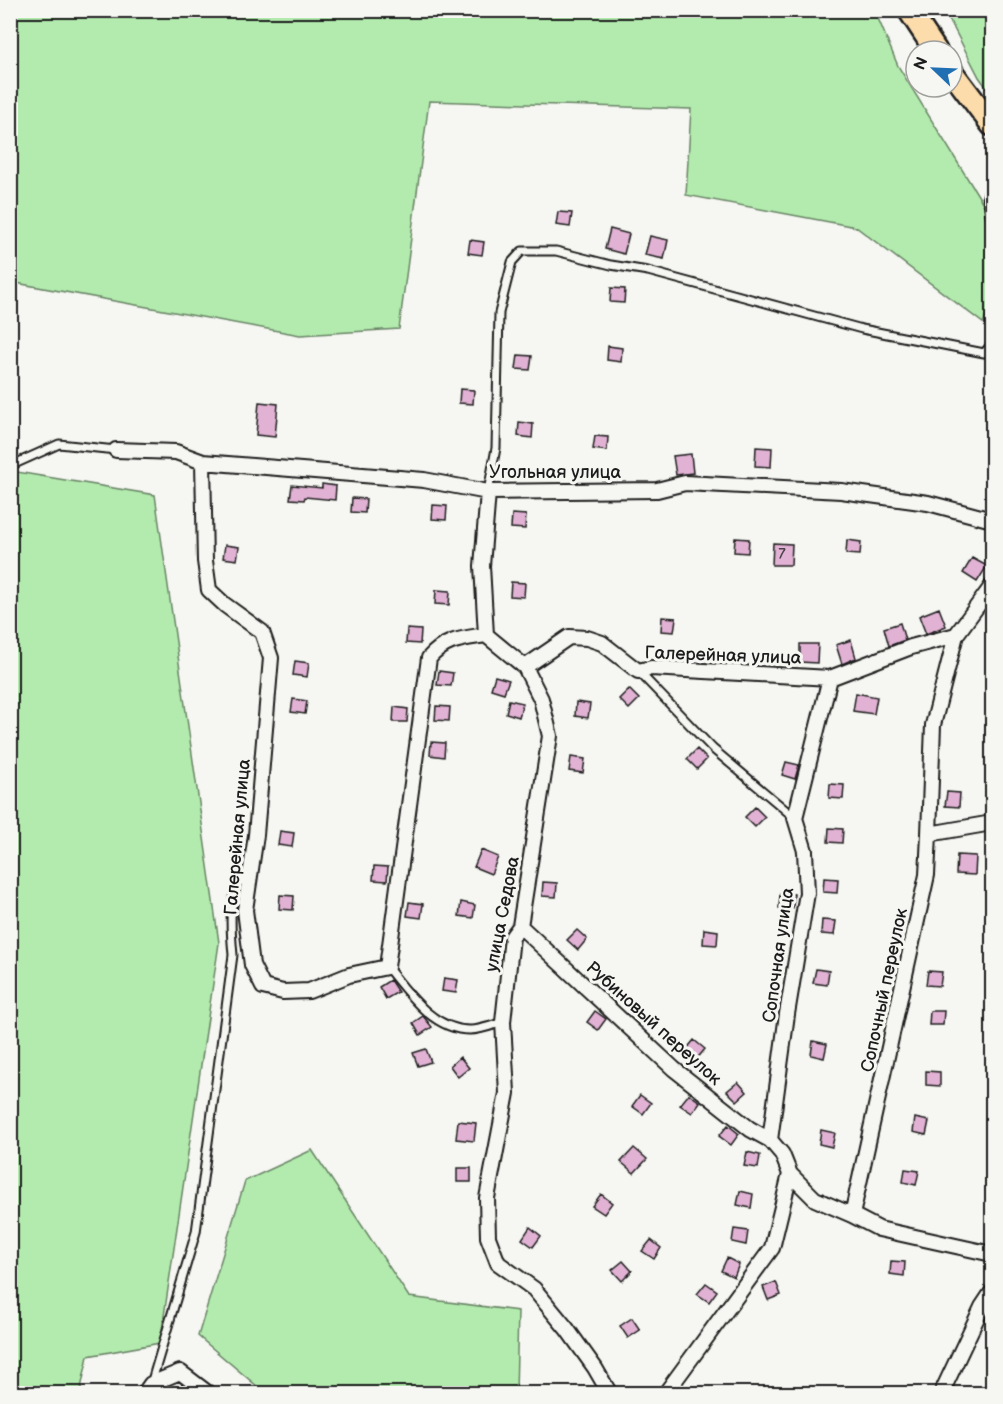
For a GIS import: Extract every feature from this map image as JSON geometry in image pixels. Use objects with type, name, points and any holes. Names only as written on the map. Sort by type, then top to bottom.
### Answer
[{"type":"main road","points":[[909,10],[928,39]]},
{"type":"main road","points":[[964,88],[993,126]]},
{"type":"street","name":"Угольная улица","points":[[116,450],[176,452],[203,462],[423,480],[488,492],[657,490],[686,483],[841,490],[928,503],[993,520]]},
{"type":"street","name":"Галерейная улица","points":[[203,462],[205,561],[209,590],[262,633],[271,658],[256,835],[246,910],[252,965],[262,987],[283,993],[309,991],[349,975],[387,967]]},
{"type":"street","points":[[387,967],[429,658],[440,646],[453,640],[486,635],[482,566],[488,492]]},
{"type":"street","points":[[795,818],[830,678],[911,647],[956,635],[993,586]]},
{"type":"street","name":"улица Седова","points":[[486,635],[525,667],[542,699],[550,736],[520,926],[512,937],[502,1022],[507,1093],[487,1198],[488,1237],[498,1263],[534,1289],[567,1329],[595,1368],[610,1394]]},
{"type":"street","name":"Сопочный переулок","points":[[852,1215],[927,875],[933,725],[956,635]]},
{"type":"street","name":"Галерейная улица","points":[[525,667],[569,637],[586,638],[602,643],[638,671],[651,668],[830,678]]},
{"type":"street","name":"Сопочная улица","points":[[770,1140],[787,1014],[807,893],[805,851],[795,818]]},
{"type":"street","points":[[929,834],[993,823]]},
{"type":"street","name":"Рубиновый переулок","points":[[520,926],[674,1069],[750,1129],[770,1140]]},
{"type":"street","points":[[770,1140],[782,1154],[790,1174],[816,1200],[879,1229],[993,1254]]},
{"type":"street","points":[[665,1394],[772,1248],[790,1174]]},
{"type":"street","points":[[941,1394],[982,1307],[993,1292]]},
{"type":"street","points":[[148,1389],[180,1372],[209,1394]]},
{"type":"lane","points":[[993,182],[987,196],[993,226]]},
{"type":"lane","points":[[488,492],[496,448],[499,313],[512,262],[522,251],[556,252],[648,271],[862,329],[984,353],[993,344]]},
{"type":"lane","points":[[10,466],[59,444],[116,450]]},
{"type":"lane","points":[[638,671],[713,749],[795,818]]},
{"type":"lane","points":[[148,1389],[196,1232],[233,955],[229,918],[235,894],[243,876],[250,874]]},
{"type":"lane","points":[[387,967],[432,1016],[446,1026],[471,1030],[502,1022]]},
{"type":"green space","points":[[10,11],[875,11],[904,76],[904,99],[918,99],[992,218],[992,303],[983,323],[856,227],[686,195],[691,109],[429,101],[399,329],[300,335],[11,282]]},
{"type":"green space","points":[[945,11],[980,11],[992,24],[992,95],[979,77],[964,48],[964,39],[959,39]]},
{"type":"green space","points":[[11,471],[155,495],[219,943],[160,1343],[88,1356],[80,1393],[11,1393]]},
{"type":"green space","points":[[312,1150],[409,1297],[518,1311],[516,1393],[265,1393],[198,1336],[245,1181]]},
{"type":"building","points":[[558,212],[572,213],[570,227],[556,225]]},
{"type":"building","points":[[610,229],[629,234],[624,254],[605,249]]},
{"type":"building","points":[[650,236],[668,240],[664,259],[645,255]]},
{"type":"building","points":[[470,240],[484,242],[482,255],[468,253]]},
{"type":"building","points":[[611,288],[625,289],[624,303],[610,302]]},
{"type":"building","points":[[608,346],[622,348],[621,362],[607,360]]},
{"type":"building","points":[[518,355],[532,356],[530,370],[516,369]]},
{"type":"building","points":[[460,389],[474,390],[473,404],[459,403]]},
{"type":"building","points":[[259,402],[278,404],[275,437],[256,435]]},
{"type":"building","points":[[519,422],[533,424],[532,438],[518,436]]},
{"type":"building","points":[[595,436],[608,437],[607,451],[593,449]]},
{"type":"building","points":[[756,447],[772,448],[771,467],[755,466]]},
{"type":"building","points":[[691,454],[693,473],[676,475],[673,456]]},
{"type":"building","points":[[322,484],[336,486],[335,500],[305,497],[304,500],[290,499],[292,485],[322,488]]},
{"type":"building","points":[[352,498],[366,499],[365,513],[351,512]]},
{"type":"building","points":[[433,505],[447,506],[446,520],[432,519]]},
{"type":"building","points":[[512,514],[526,515],[525,529],[511,528]]},
{"type":"building","points":[[735,538],[749,539],[748,553],[734,552]]},
{"type":"building","points":[[847,540],[861,542],[860,555],[846,554]]},
{"type":"building","points":[[773,543],[792,544],[791,565],[772,565]]},
{"type":"building","points":[[225,545],[239,547],[237,560],[223,558]]},
{"type":"building","points":[[972,558],[987,566],[977,582],[963,573]]},
{"type":"building","points":[[511,582],[525,583],[524,597],[510,596]]},
{"type":"building","points":[[436,590],[450,591],[449,605],[435,604]]},
{"type":"building","points":[[939,608],[946,626],[926,634],[919,616]]},
{"type":"building","points":[[662,617],[676,618],[674,632],[661,631]]},
{"type":"building","points":[[900,623],[905,640],[889,646],[884,628]]},
{"type":"building","points":[[407,629],[421,630],[420,644],[406,643]]},
{"type":"building","points":[[851,640],[856,658],[842,664],[836,645]]},
{"type":"building","points":[[800,644],[818,644],[817,663],[800,662]]},
{"type":"building","points":[[295,661],[309,663],[307,677],[293,675]]},
{"type":"building","points":[[439,671],[453,673],[451,686],[437,685]]},
{"type":"building","points":[[495,676],[509,680],[504,693],[491,689]]},
{"type":"building","points":[[629,689],[639,699],[629,709],[619,699]]},
{"type":"building","points":[[856,693],[877,697],[874,714],[853,711]]},
{"type":"building","points":[[293,699],[307,701],[305,714],[291,712]]},
{"type":"building","points":[[509,700],[523,703],[519,717],[506,713]]},
{"type":"building","points":[[576,702],[590,704],[588,718],[575,716]]},
{"type":"building","points":[[436,706],[450,707],[449,721],[435,720]]},
{"type":"building","points":[[394,707],[408,709],[407,722],[393,722]]},
{"type":"building","points":[[431,742],[445,743],[444,757],[430,755]]},
{"type":"building","points":[[697,749],[707,759],[697,769],[687,759]]},
{"type":"building","points":[[571,757],[585,759],[583,773],[569,771]]},
{"type":"building","points":[[786,762],[799,765],[795,779],[782,775]]},
{"type":"building","points":[[830,784],[844,785],[843,799],[829,798]]},
{"type":"building","points":[[947,792],[960,793],[959,807],[945,806]]},
{"type":"building","points":[[755,807],[765,817],[755,827],[745,817]]},
{"type":"building","points":[[829,828],[843,829],[842,843],[828,842]]},
{"type":"building","points":[[280,831],[294,833],[292,847],[278,845]]},
{"type":"building","points":[[481,850],[498,857],[491,874],[474,867]]},
{"type":"building","points":[[957,855],[976,856],[975,875],[956,874]]},
{"type":"building","points":[[374,866],[388,867],[387,881],[373,880]]},
{"type":"building","points":[[824,878],[838,879],[837,893],[823,892]]},
{"type":"building","points":[[543,882],[557,883],[556,897],[542,896]]},
{"type":"building","points":[[780,894],[794,894],[793,908],[779,908]]},
{"type":"building","points":[[280,895],[294,896],[293,910],[279,909]]},
{"type":"building","points":[[409,902],[423,904],[421,918],[407,916]]},
{"type":"building","points":[[461,902],[475,905],[473,918],[459,916]]},
{"type":"building","points":[[822,920],[836,921],[834,935],[821,934]]},
{"type":"building","points":[[704,929],[718,931],[717,945],[703,944]]},
{"type":"building","points":[[577,930],[587,939],[578,950],[567,940]]},
{"type":"building","points":[[816,969],[829,971],[827,985],[813,983]]},
{"type":"building","points":[[928,971],[942,972],[940,986],[926,985]]},
{"type":"building","points":[[444,978],[458,980],[456,993],[442,991]]},
{"type":"building","points":[[390,980],[398,992],[386,999],[379,987]]},
{"type":"building","points":[[595,1011],[606,1019],[598,1030],[587,1022]]},
{"type":"building","points":[[930,1011],[944,1011],[943,1025],[929,1025]]},
{"type":"building","points":[[423,1016],[432,1027],[420,1035],[413,1023]]},
{"type":"building","points":[[694,1040],[705,1049],[696,1060],[685,1051]]},
{"type":"building","points":[[813,1041],[827,1044],[824,1058],[811,1055]]},
{"type":"building","points":[[426,1049],[431,1062],[418,1066],[413,1053]]},
{"type":"building","points":[[460,1057],[469,1068],[458,1077],[450,1066]]},
{"type":"building","points":[[926,1071],[940,1072],[940,1086],[926,1085]]},
{"type":"building","points":[[738,1082],[747,1092],[737,1101],[727,1091]]},
{"type":"building","points":[[689,1094],[700,1102],[692,1113],[680,1105]]},
{"type":"building","points":[[640,1095],[651,1103],[643,1114],[632,1106]]},
{"type":"building","points":[[915,1118],[929,1121],[926,1135],[913,1132]]},
{"type":"building","points":[[458,1121],[476,1123],[474,1141],[456,1139]]},
{"type":"building","points":[[728,1125],[739,1134],[731,1145],[719,1136]]},
{"type":"building","points":[[821,1130],[835,1133],[832,1147],[819,1144]]},
{"type":"building","points":[[634,1148],[647,1159],[634,1173],[621,1162]]},
{"type":"building","points":[[747,1152],[760,1155],[758,1168],[744,1166]]},
{"type":"building","points":[[457,1168],[471,1168],[471,1182],[457,1182]]},
{"type":"building","points":[[905,1169],[919,1171],[916,1185],[903,1182]]},
{"type":"building","points":[[740,1191],[753,1194],[751,1208],[737,1205]]},
{"type":"building","points":[[601,1194],[612,1203],[604,1214],[592,1206]]},
{"type":"building","points":[[530,1227],[541,1236],[533,1247],[522,1239]]},
{"type":"building","points":[[734,1229],[748,1231],[746,1245],[732,1242]]},
{"type":"building","points":[[651,1240],[661,1248],[654,1259],[642,1251]]},
{"type":"building","points":[[727,1258],[739,1264],[734,1277],[721,1271]]},
{"type":"building","points":[[623,1261],[632,1271],[622,1281],[612,1270]]},
{"type":"building","points":[[891,1261],[905,1262],[904,1276],[890,1274]]},
{"type":"building","points":[[776,1282],[781,1295],[768,1300],[763,1287]]},
{"type":"building","points":[[706,1283],[717,1291],[709,1302],[697,1294]]},
{"type":"building","points":[[632,1318],[640,1330],[628,1338],[620,1326]]}]
